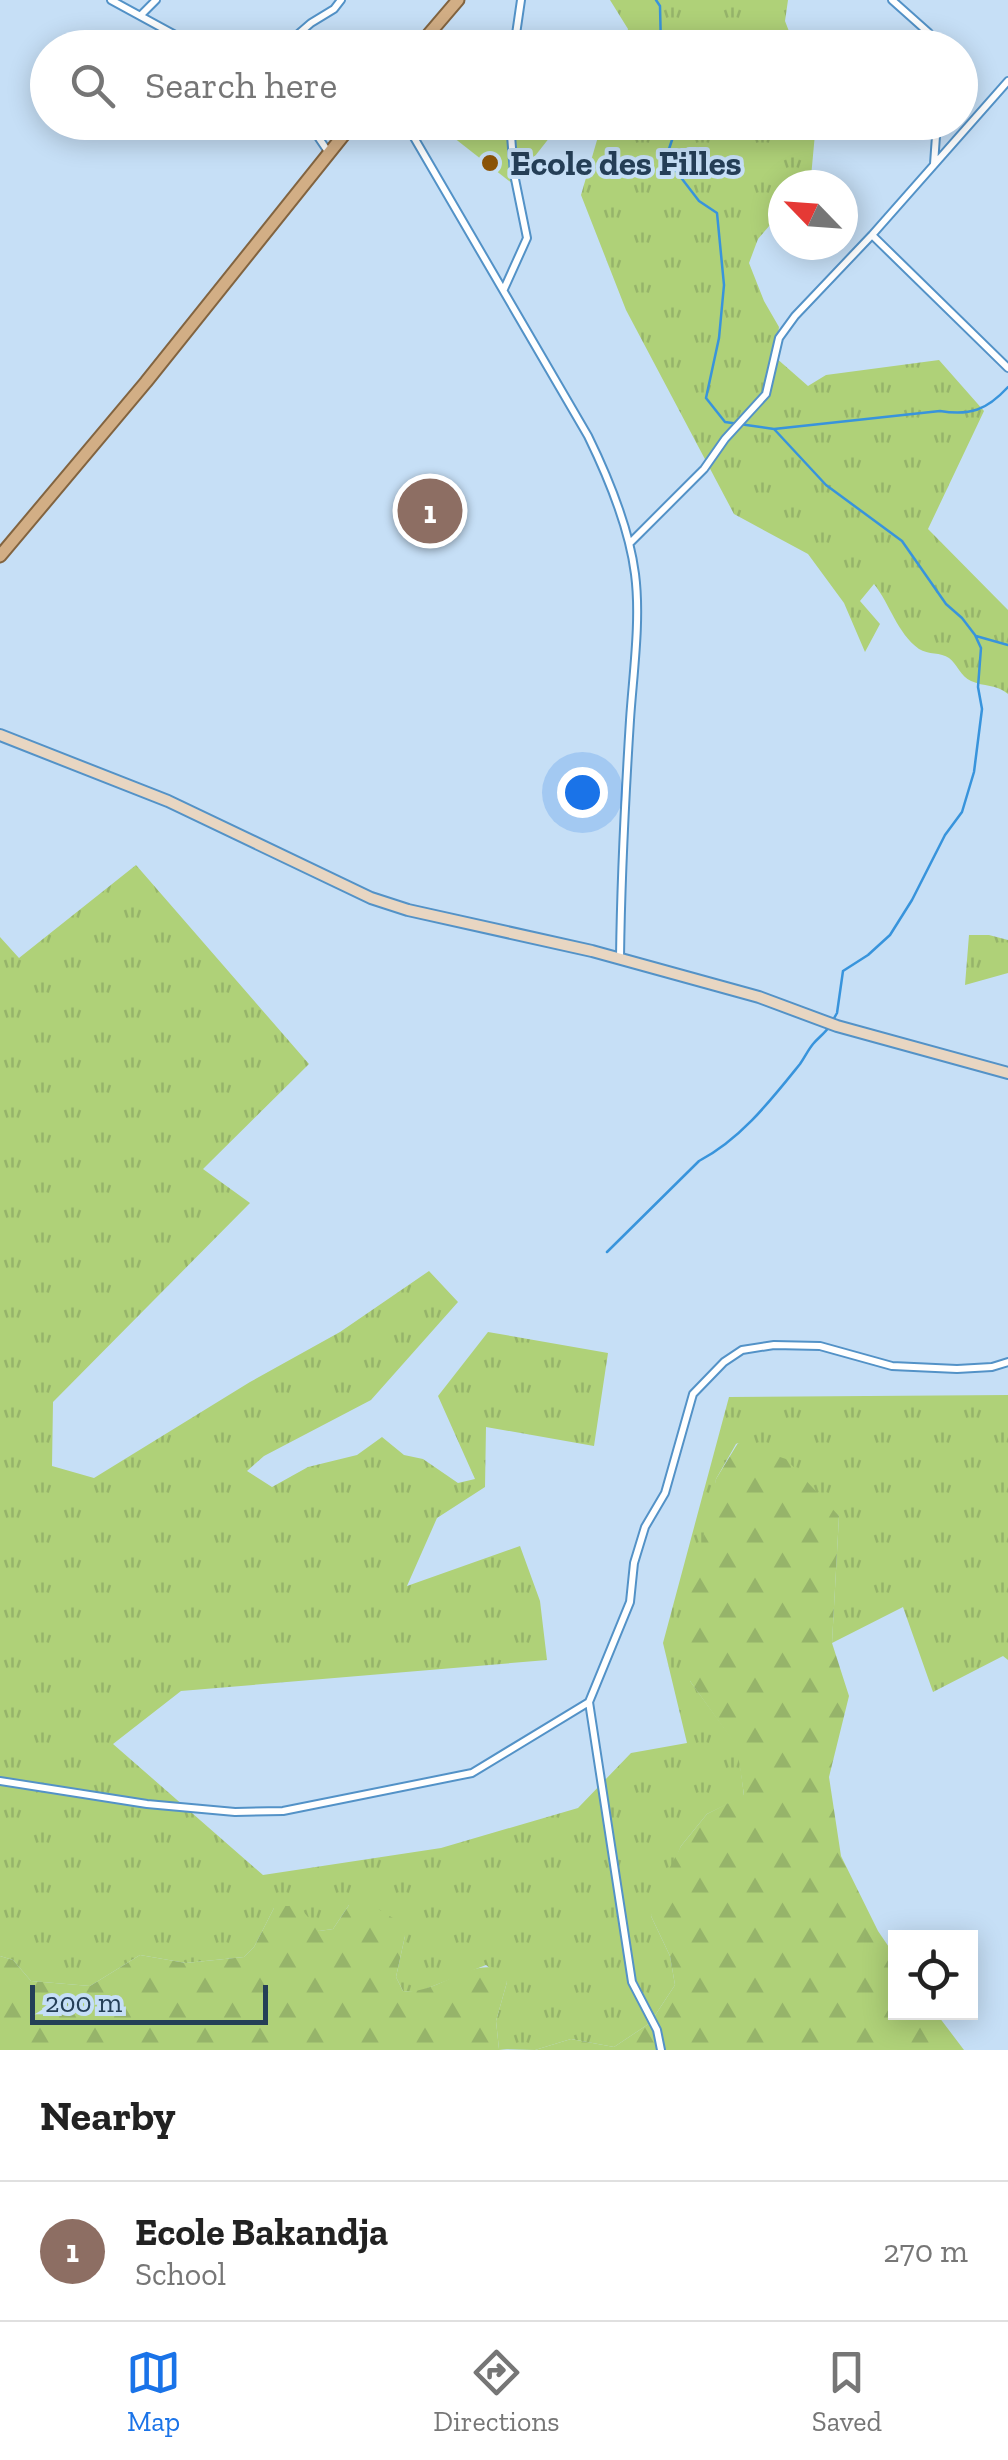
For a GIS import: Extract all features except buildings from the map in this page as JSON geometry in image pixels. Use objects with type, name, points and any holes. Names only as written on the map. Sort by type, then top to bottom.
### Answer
[{"type":"main road","points":[[432,30],[458,0]]},
{"type":"main road","points":[[0,556],[340,140]]},
{"type":"main road","points":[[0,735],[168,802],[371,898],[620,958],[759,997],[837,1026],[1008,1073]]},
{"type":"street","points":[[111,0],[167,30]]},
{"type":"street","points":[[141,15],[156,0]]},
{"type":"street","points":[[303,30],[341,0]]},
{"type":"street","points":[[517,30],[521,0]]},
{"type":"street","points":[[892,0],[926,30]]},
{"type":"street","points":[[978,115],[1008,81]]},
{"type":"street","points":[[320,140],[329,154]]},
{"type":"street","points":[[416,140],[588,436],[630,544],[636,578],[636,620],[620,958]]},
{"type":"street","points":[[503,290],[527,238],[511,140]]},
{"type":"street","points":[[934,165],[936,140]]},
{"type":"street","points":[[630,544],[704,469],[766,394],[779,338],[795,316],[956,140]]},
{"type":"street","points":[[872,235],[1008,368]]},
{"type":"street","points":[[661,2050],[657,2030],[632,1982],[588,1702],[630,1602],[634,1563],[645,1527],[666,1494],[693,1394],[724,1362],[742,1350],[774,1345],[820,1346],[892,1366],[992,1367],[1008,1362]]},
{"type":"street","points":[[0,1780],[147,1804],[283,1812],[472,1773],[588,1702]]},
{"type":"green space","points":[[610,0],[788,0],[785,21],[788,30],[628,29]]},
{"type":"green space","points":[[457,140],[548,140],[513,184]]},
{"type":"green space","points":[[597,140],[814,140],[812,170],[768,170],[768,227],[758,239],[749,263],[779,327],[775,357],[808,386],[826,375],[939,360],[984,411],[928,529],[1008,610],[1008,694],[968,679],[946,656],[919,649],[905,635],[874,584],[860,601],[880,624],[865,652],[844,603],[808,554],[734,514],[626,310],[581,195]]},
{"type":"green space","points":[[136,865],[309,1064],[203,1169],[250,1203],[53,1402],[52,1466],[94,1478],[340,1332],[429,1271],[458,1302],[371,1400],[264,1456],[247,1471],[272,1487],[308,1467],[357,1455],[382,1437],[404,1455],[423,1459],[458,1483],[475,1479],[438,1396],[488,1332],[608,1353],[594,1446],[486,1427],[485,1487],[437,1518],[407,1586],[520,1546],[540,1601],[547,1660],[181,1691],[113,1744],[263,1875],[441,1848],[578,1808],[631,1753],[687,1743],[663,1643],[729,1397],[1008,1395],[1008,1660],[1003,1656],[933,1692],[903,1607],[832,1643],[839,1516],[736,1444],[716,1479],[690,1681],[738,1747],[744,1796],[707,1814],[681,1846],[651,1916],[670,1956],[675,1985],[650,2023],[614,2047],[571,2039],[535,2050],[499,2049],[496,2021],[507,1982],[486,1965],[418,1992],[403,1991],[396,1977],[405,1936],[349,1905],[333,1929],[319,1931],[274,1908],[254,1947],[244,1957],[186,1963],[140,1955],[90,1986],[31,1981],[13,1960],[0,1956],[0,937],[19,958]]},
{"type":"green space","points":[[969,935],[1008,940],[1008,973],[965,985]]},
{"type":"green space","points":[[738,1443],[786,1459],[839,1516],[832,1643],[849,1696],[829,1777],[841,1856],[888,1946],[888,2020],[941,2020],[964,2050],[535,2050],[571,2039],[614,2047],[650,2023],[675,1985],[670,1956],[651,1916],[653,1900],[681,1846],[707,1814],[744,1795],[737,1747],[690,1681],[680,1642],[716,1479]]},
{"type":"green space","points":[[362,1899],[401,1923],[405,1936],[396,1977],[403,1991],[428,1988],[476,1969],[500,1969],[507,1982],[496,2021],[499,2049],[507,2050],[0,2050],[0,1956],[13,1960],[31,1981],[90,1986],[140,1955],[186,1963],[244,1957],[254,1947],[274,1908],[296,1907],[319,1931],[333,1929],[349,1905]]},
{"type":"waterway","points":[[656,0],[660,6],[661,30]]},
{"type":"waterway","points":[[672,140],[666,158],[699,201],[717,213],[724,285],[719,338],[706,398],[725,422],[774,429],[940,411],[969,412],[993,401],[1008,387]]},
{"type":"waterway","points":[[774,429],[826,485],[902,541],[981,648],[978,687],[982,709],[974,772],[962,812],[945,835],[890,935],[843,971],[833,1020]]},
{"type":"waterway","points":[[976,636],[1008,645]]},
{"type":"waterway","points":[[607,1252],[699,1161],[754,1118],[829,1027]]},
{"type":"place","name":"Ecole des Filles","points":[[490,163]]},
{"type":"place","name":"Ecole Bakandja","points":[[430,511]]}]
